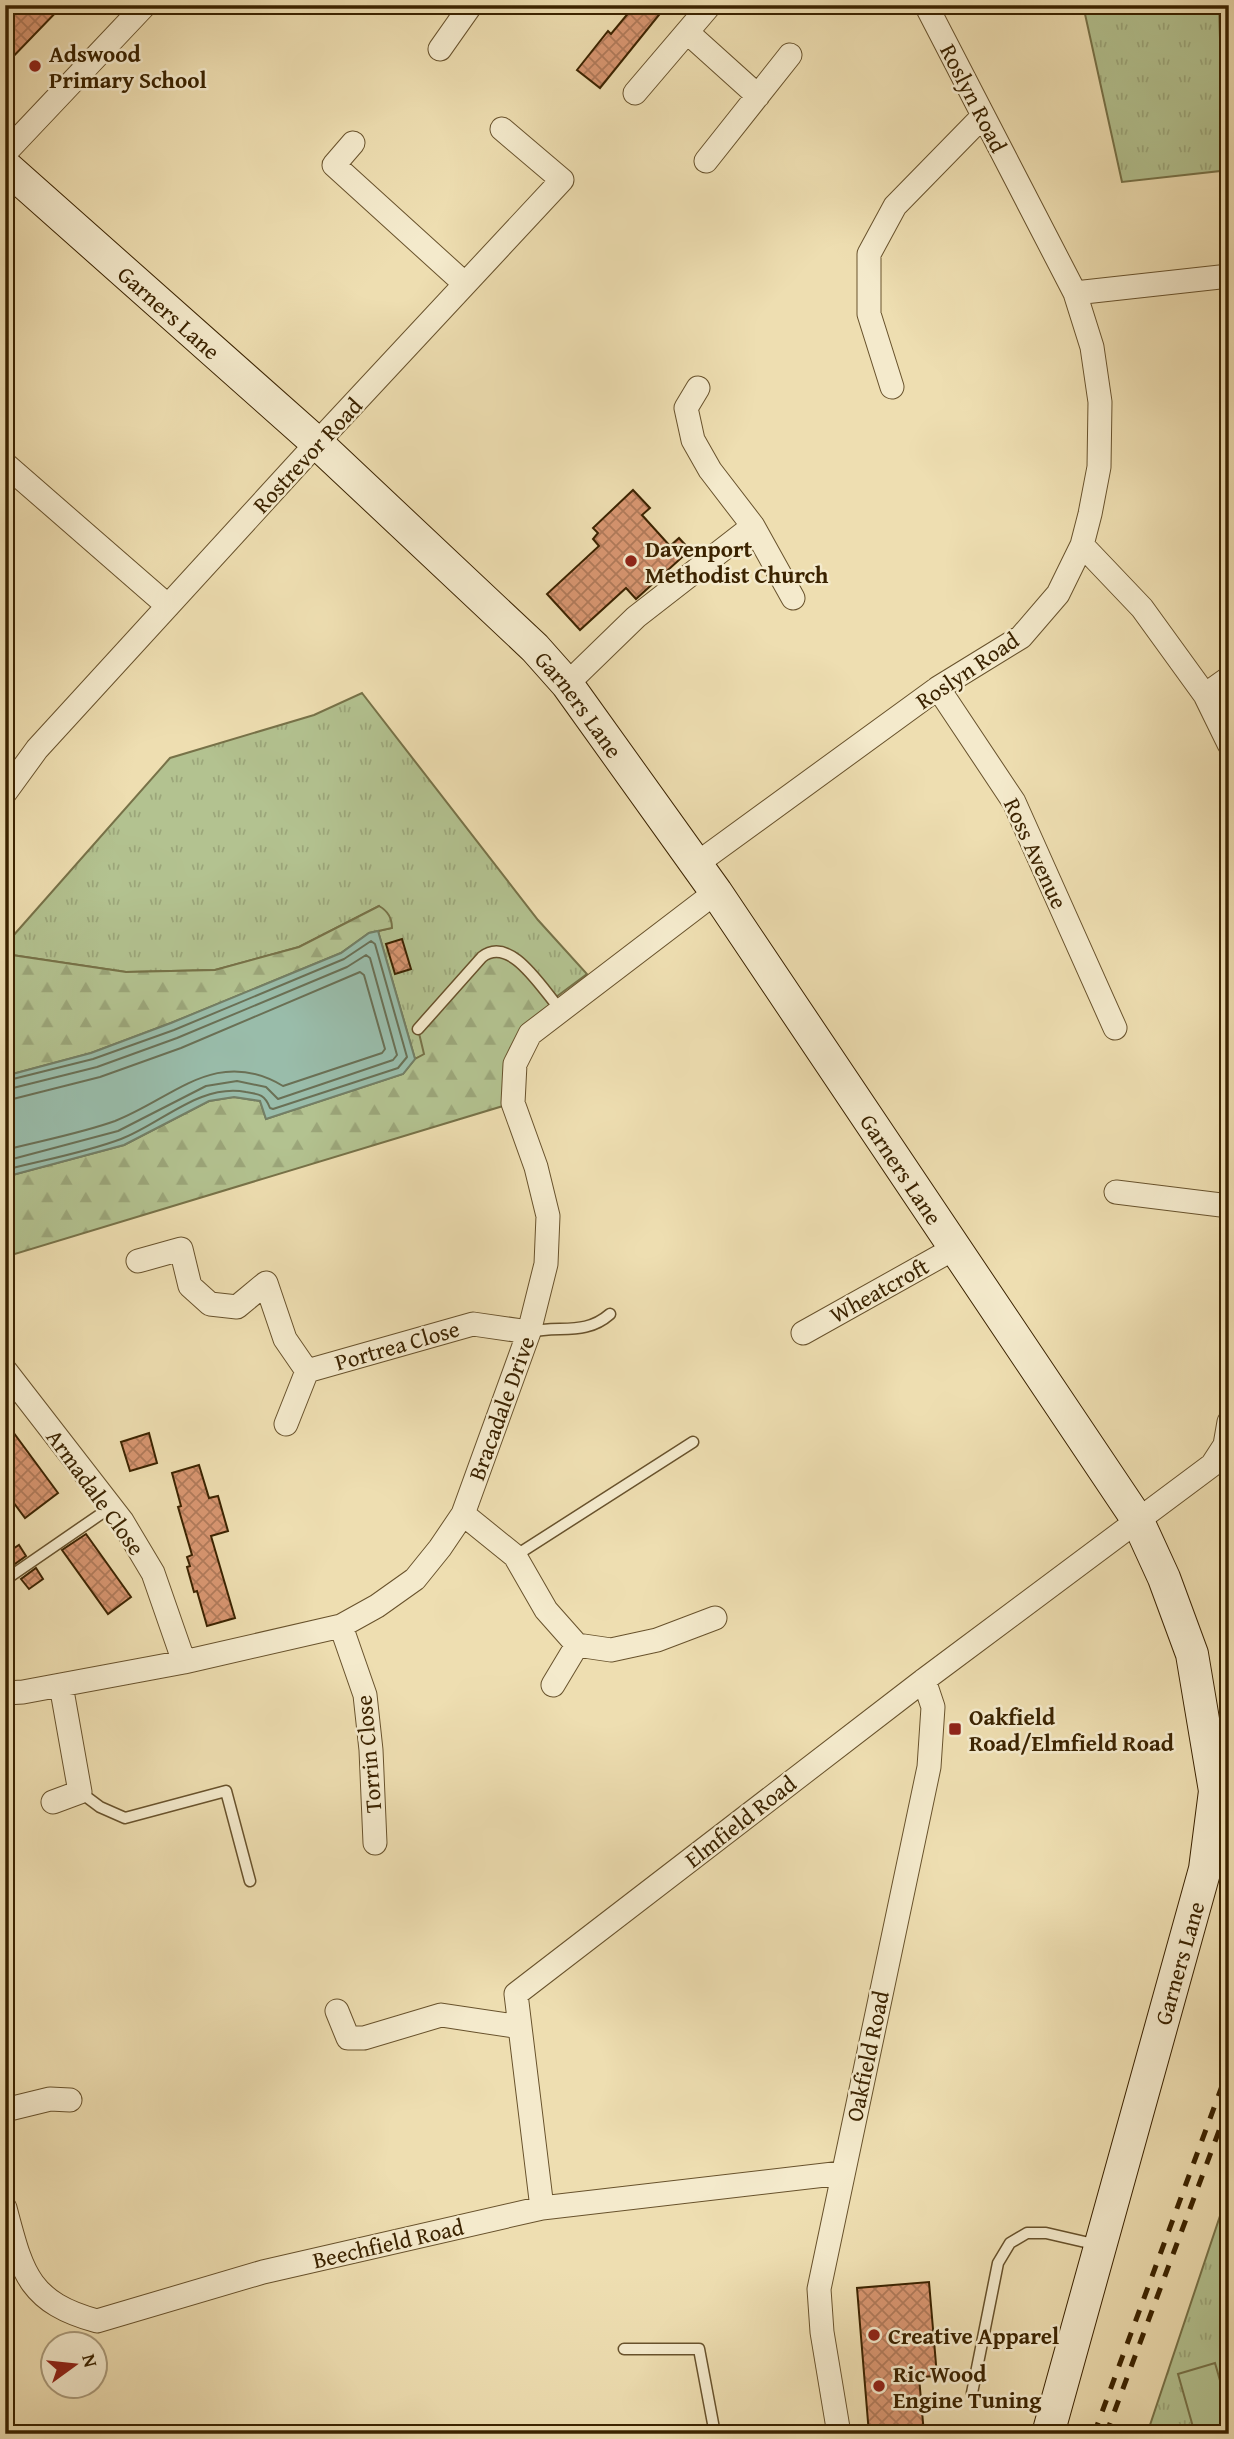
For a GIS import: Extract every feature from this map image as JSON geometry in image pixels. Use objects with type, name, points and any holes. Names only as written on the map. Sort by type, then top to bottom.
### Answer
[{"type":"street","points":[[5,153],[145,5]]},
{"type":"street","points":[[440,49],[471,5]]},
{"type":"street","points":[[635,93],[710,5]]},
{"type":"street","name":"Roslyn Road","points":[[695,864],[938,688],[1021,637],[1058,594],[1082,545],[1099,467],[1100,402],[1092,347],[1075,293],[926,5]]},
{"type":"street","points":[[687,32],[758,96]]},
{"type":"street","points":[[706,161],[790,55]]},
{"type":"street","points":[[891,387],[869,314],[869,254],[895,206],[983,116]]},
{"type":"street","name":"Rostrevor Road","points":[[5,793],[12,766],[37,749],[562,180],[502,129]]},
{"type":"street","points":[[353,143],[327,172],[465,284]]},
{"type":"street","name":"Garners Lane","points":[[5,166],[317,443],[535,648],[567,684],[716,892],[1137,1519],[1164,1578],[1192,1654],[1215,1791],[1205,1869],[1052,2429]]},
{"type":"street","points":[[1075,293],[1229,276]]},
{"type":"street","points":[[698,388],[686,408],[693,440],[710,470],[753,526],[793,598]]},
{"type":"street","points":[[5,464],[168,606]]},
{"type":"street","points":[[567,684],[636,617],[753,526]]},
{"type":"street","points":[[1082,545],[1142,608],[1205,695],[1229,744]]},
{"type":"street","points":[[1205,695],[1229,678]]},
{"type":"street","name":"Ross Avenue","points":[[938,688],[1014,802],[1115,1028]]},
{"type":"street","name":"Bracadale Drive","points":[[5,1693],[184,1662],[341,1626],[377,1606],[415,1579],[463,1514],[529,1332],[546,1264],[548,1216],[536,1167],[513,1104],[515,1064],[530,1034],[716,892]]},
{"type":"street","points":[[1116,1192],[1229,1206]]},
{"type":"street","name":"Wheatcroft","points":[[803,1332],[955,1248]]},
{"type":"street","name":"Portrea Close","points":[[138,1261],[181,1249],[190,1286],[210,1304],[237,1307],[266,1283],[285,1339],[307,1371]]},
{"type":"street","name":"Portrea Close","points":[[307,1371],[473,1324],[529,1332]]},
{"type":"street","name":"Armadale Close","points":[[5,1370],[111,1507],[153,1573],[184,1662]]},
{"type":"street","name":"Portrea Close","points":[[286,1424],[307,1371]]},
{"type":"street","name":"Elmfield Road","points":[[542,2208],[516,1994],[924,1680],[1212,1465],[1226,1445],[1229,1422]]},
{"type":"street","points":[[463,1514],[515,1556],[546,1610],[577,1645],[611,1650],[657,1640],[715,1618]]},
{"type":"street","name":"Torrin Close","points":[[341,1626],[365,1695],[371,1750],[375,1843]]},
{"type":"street","points":[[554,1685],[577,1645]]},
{"type":"street","name":"Oakfield Road","points":[[839,2434],[822,2332],[819,2289],[929,1767],[933,1707],[924,1680]]},
{"type":"street","points":[[53,1802],[80,1792],[61,1685]]},
{"type":"street","points":[[337,2011],[348,2038],[364,2038],[441,2015],[520,2027]]},
{"type":"street","points":[[5,2109],[50,2099],[70,2100]]},
{"type":"street","name":"Beechfield Road","points":[[5,2208],[16,2250],[28,2279],[42,2297],[74,2315],[97,2321],[261,2273],[542,2208],[842,2173]]},
{"type":"lane","points":[[418,1029],[482,957],[488,952],[499,950],[516,958],[561,1010]]},
{"type":"lane","points":[[529,1332],[543,1329],[571,1330],[598,1324],[610,1314]]},
{"type":"lane","points":[[515,1556],[693,1442]]},
{"type":"lane","points":[[5,1580],[111,1507]]},
{"type":"lane","points":[[80,1792],[100,1807],[125,1818],[226,1791],[250,1881]]},
{"type":"lane","points":[[972,2393],[998,2263],[1010,2243],[1027,2233],[1046,2233],[1101,2246]]},
{"type":"lane","points":[[624,2349],[699,2349],[715,2434]]},
{"type":"green space","points":[[1083,5],[1229,5],[1229,170],[1122,182]]},
{"type":"green space","points":[[1091,5],[1198,5],[1198,10],[1091,13]]},
{"type":"green space","points":[[1219,5],[1229,5],[1229,38],[1220,38]]},
{"type":"green space","points":[[362,693],[538,920],[587,974],[552,1000],[415,1059],[378,931],[391,928],[379,906],[299,947],[215,970],[126,972],[5,954],[5,945],[170,758],[314,715]]},
{"type":"green space","points":[[379,906],[389,916],[392,928],[369,933],[341,953],[91,1053],[5,1076],[5,954],[126,972],[215,970],[299,947]]},
{"type":"green space","points":[[488,952],[505,952],[561,1010],[530,1034],[513,1103],[5,1257],[5,1177],[124,1145],[209,1101],[234,1097],[260,1101],[266,1119],[403,1074],[415,1059],[424,1054],[418,1029]]},
{"type":"green space","points":[[1229,2189],[1229,2434],[1147,2434]]},
{"type":"green space","points":[[1215,2363],[1229,2412],[1229,2433],[1195,2434],[1178,2374]]},
{"type":"water","points":[[378,931],[415,1059],[403,1074],[266,1119],[260,1101],[234,1097],[209,1101],[124,1145],[5,1177],[5,1076],[91,1053],[171,1023],[341,953],[369,933]]},
{"type":"building","points":[[5,5],[63,5],[5,65]]},
{"type":"building","points":[[635,5],[667,5],[600,88],[577,70],[608,31],[611,34]]},
{"type":"building","name":"Davenport Methodist Church","points":[[633,490],[650,508],[642,515],[670,546],[679,538],[690,550],[636,599],[626,588],[580,630],[547,594],[599,546],[593,539],[598,533],[593,528]]},
{"type":"building","points":[[402,939],[411,969],[395,974],[386,944]]},
{"type":"building","points":[[5,1421],[58,1493],[25,1518],[5,1491]]},
{"type":"building","points":[[149,1433],[157,1463],[130,1471],[121,1442]]},
{"type":"building","points":[[199,1465],[209,1498],[218,1496],[228,1531],[211,1536],[235,1618],[207,1626],[187,1567],[190,1566],[187,1557],[192,1555],[178,1507],[181,1506],[172,1473]]},
{"type":"building","points":[[86,1534],[131,1597],[108,1614],[62,1550]]},
{"type":"building","points":[[19,1545],[26,1556],[12,1566],[5,1554]]},
{"type":"building","points":[[36,1568],[43,1579],[29,1589],[21,1579]]},
{"type":"building","points":[[929,2282],[937,2376],[919,2377],[924,2434],[869,2434],[857,2288]]},
{"type":"railway","points":[[1094,2434],[1229,2067]]},
{"type":"railway","points":[[1106,2434],[1229,2104]]},
{"type":"place","name":"Adswood Primary School","points":[[35,66]]},
{"type":"place","name":"Davenport Methodist Church","points":[[631,561]]},
{"type":"place","name":"Oakfield Road/Elmfield Road","points":[[955,1729]]},
{"type":"place","name":"Creative Apparel","points":[[874,2335]]},
{"type":"place","name":"Ric Wood Engine Tuning","points":[[879,2386]]}]
